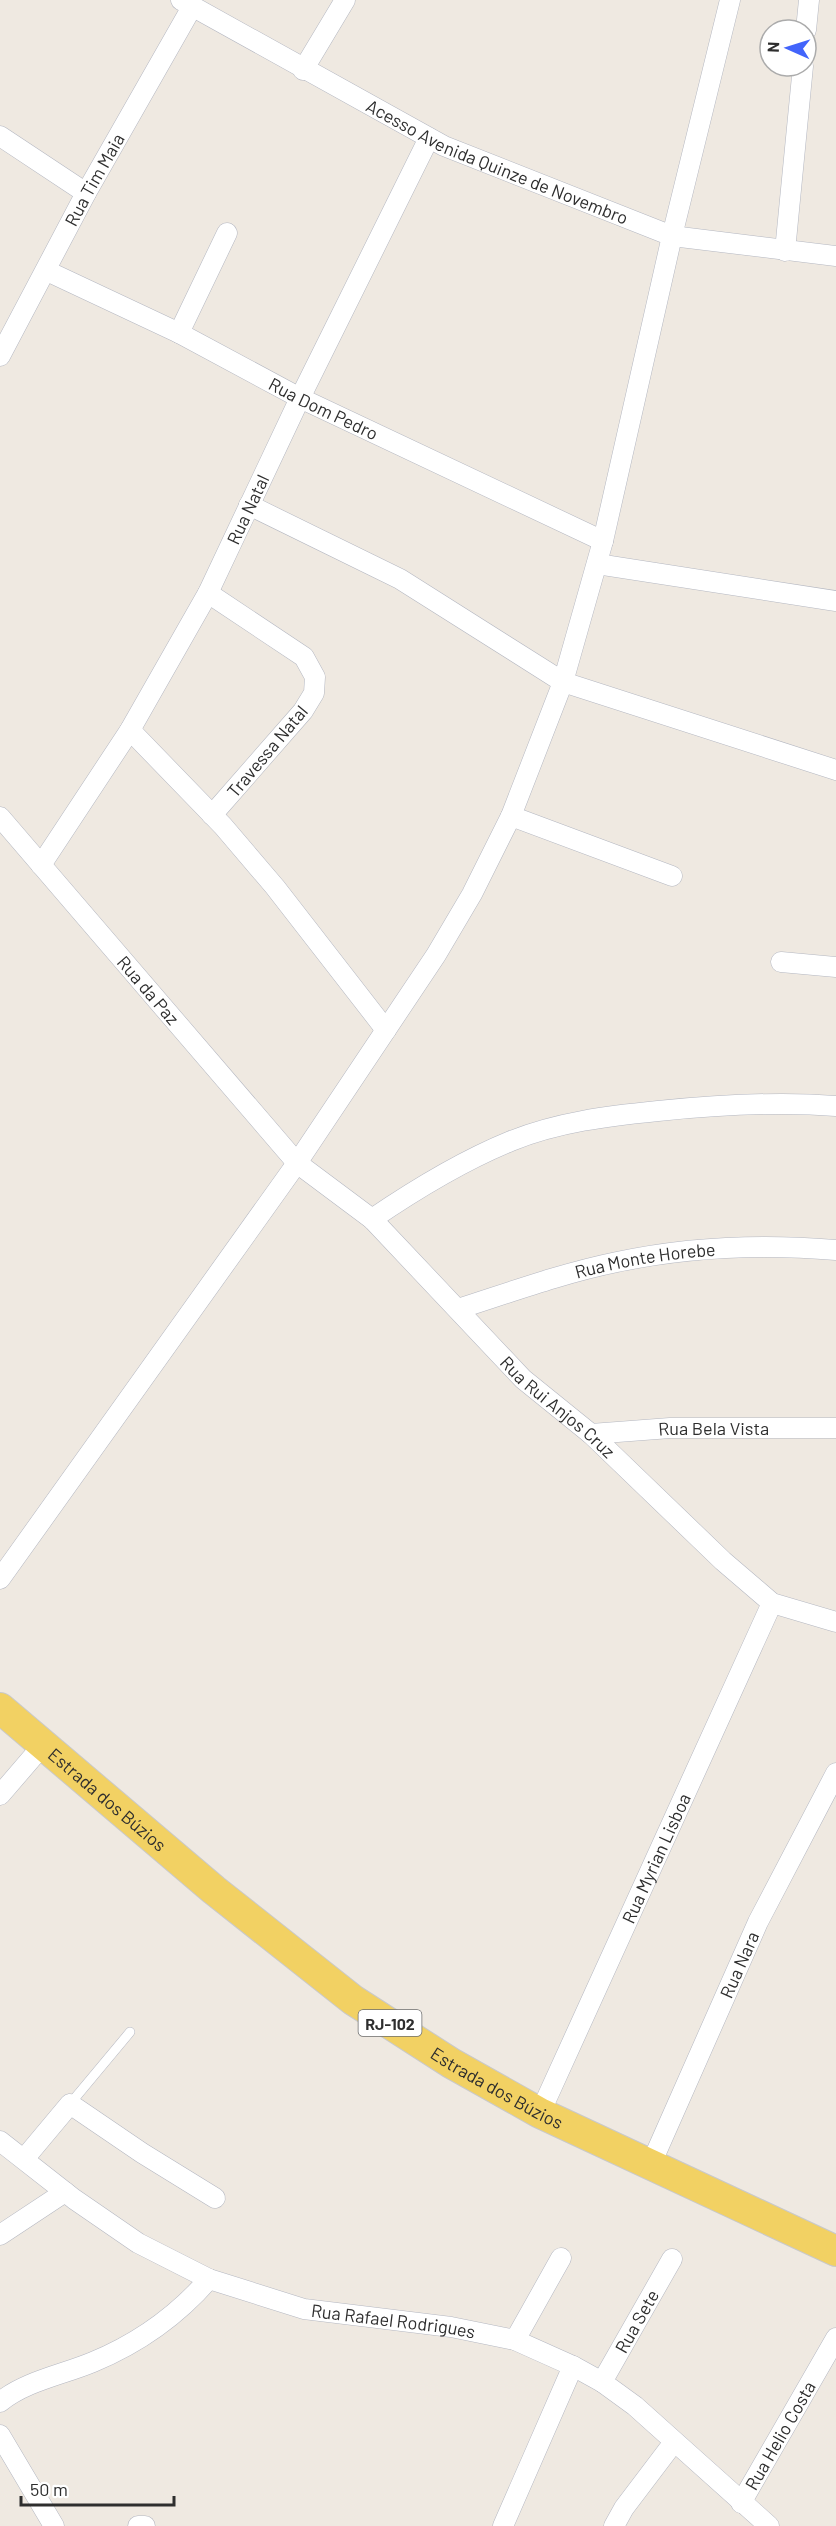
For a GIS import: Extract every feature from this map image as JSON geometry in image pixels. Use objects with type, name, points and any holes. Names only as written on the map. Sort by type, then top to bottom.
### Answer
[{"type":"main road","name":"Estrada dos Búzios","points":[[0,1708],[214,1890],[353,2000],[451,2063],[540,2112],[836,2251]]},
{"type":"street","points":[[303,70],[345,0]]},
{"type":"street","points":[[0,1579],[297,1163],[436,956],[472,894],[511,816],[563,682],[597,564],[672,236],[730,0]]},
{"type":"street","points":[[807,18],[809,0]]},
{"type":"street","name":"Acesso Avenida Quinze de Novembro","points":[[187,3],[303,70],[444,146],[672,236],[785,252],[836,256]]},
{"type":"street","name":"Rua Tim Maia","points":[[0,356],[187,3]]},
{"type":"street","points":[[785,252],[801,78]]},
{"type":"street","points":[[0,136],[86,193]]},
{"type":"street","name":"Rua Natal","points":[[41,865],[130,730],[208,593],[300,398],[429,138]]},
{"type":"street","points":[[179,333],[227,233]]},
{"type":"street","name":"Rua Dom Pedro","points":[[47,271],[179,333],[300,398],[603,541]]},
{"type":"street","points":[[249,506],[400,579],[563,682],[836,770]]},
{"type":"street","points":[[597,564],[836,601]]},
{"type":"street","name":"Travessa Natal","points":[[208,593],[304,657],[315,677],[314,693],[303,711],[212,815]]},
{"type":"street","name":"Travessa Natal","points":[[130,730],[212,815],[274,887],[386,1030]]},
{"type":"street","points":[[511,816],[672,876]]},
{"type":"street","name":"Rua da Paz","points":[[0,817],[297,1163]]},
{"type":"street","points":[[781,962],[836,967]]},
{"type":"street","points":[[372,1219],[438,1176],[511,1141],[556,1126],[596,1117],[712,1105],[800,1103],[836,1106]]},
{"type":"street","name":"Rua Rui Anjos Cruz","points":[[297,1163],[372,1219],[523,1379],[591,1434],[723,1561],[772,1603],[836,1622]]},
{"type":"street","name":"Rua Monte Horebe","points":[[458,1309],[617,1262],[680,1252],[807,1247],[836,1250]]},
{"type":"street","name":"Rua Bela Vista","points":[[591,1434],[670,1428],[836,1428]]},
{"type":"street","name":"Rua Myrian Lisboa","points":[[540,2112],[772,1603]]},
{"type":"street","points":[[0,1795],[43,1745]]},
{"type":"street","name":"Rua Nara","points":[[651,2164],[758,1922],[836,1773]]},
{"type":"street","points":[[24,2159],[70,2104],[142,2153],[215,2198]]},
{"type":"street","name":"Rua Rafael Rodrigues","points":[[0,2140],[65,2192],[138,2243],[209,2279],[304,2309],[451,2327],[515,2340],[573,2366],[602,2382],[635,2406],[769,2526]]},
{"type":"street","points":[[0,2235],[65,2192]]},
{"type":"street","points":[[515,2340],[561,2258]]},
{"type":"street","name":"Rua Sete","points":[[602,2382],[672,2259]]},
{"type":"street","points":[[0,2402],[14,2391],[94,2362],[155,2330],[187,2305],[209,2279]]},
{"type":"street","name":"Rua Helio Costa","points":[[741,2503],[836,2338]]},
{"type":"street","points":[[503,2526],[573,2366]]},
{"type":"street","points":[[0,2435],[54,2526]]},
{"type":"street","points":[[614,2526],[624,2508],[674,2442]]},
{"type":"street","points":[[138,2526],[145,2526]]},
{"type":"lane","points":[[70,2104],[130,2032]]}]
